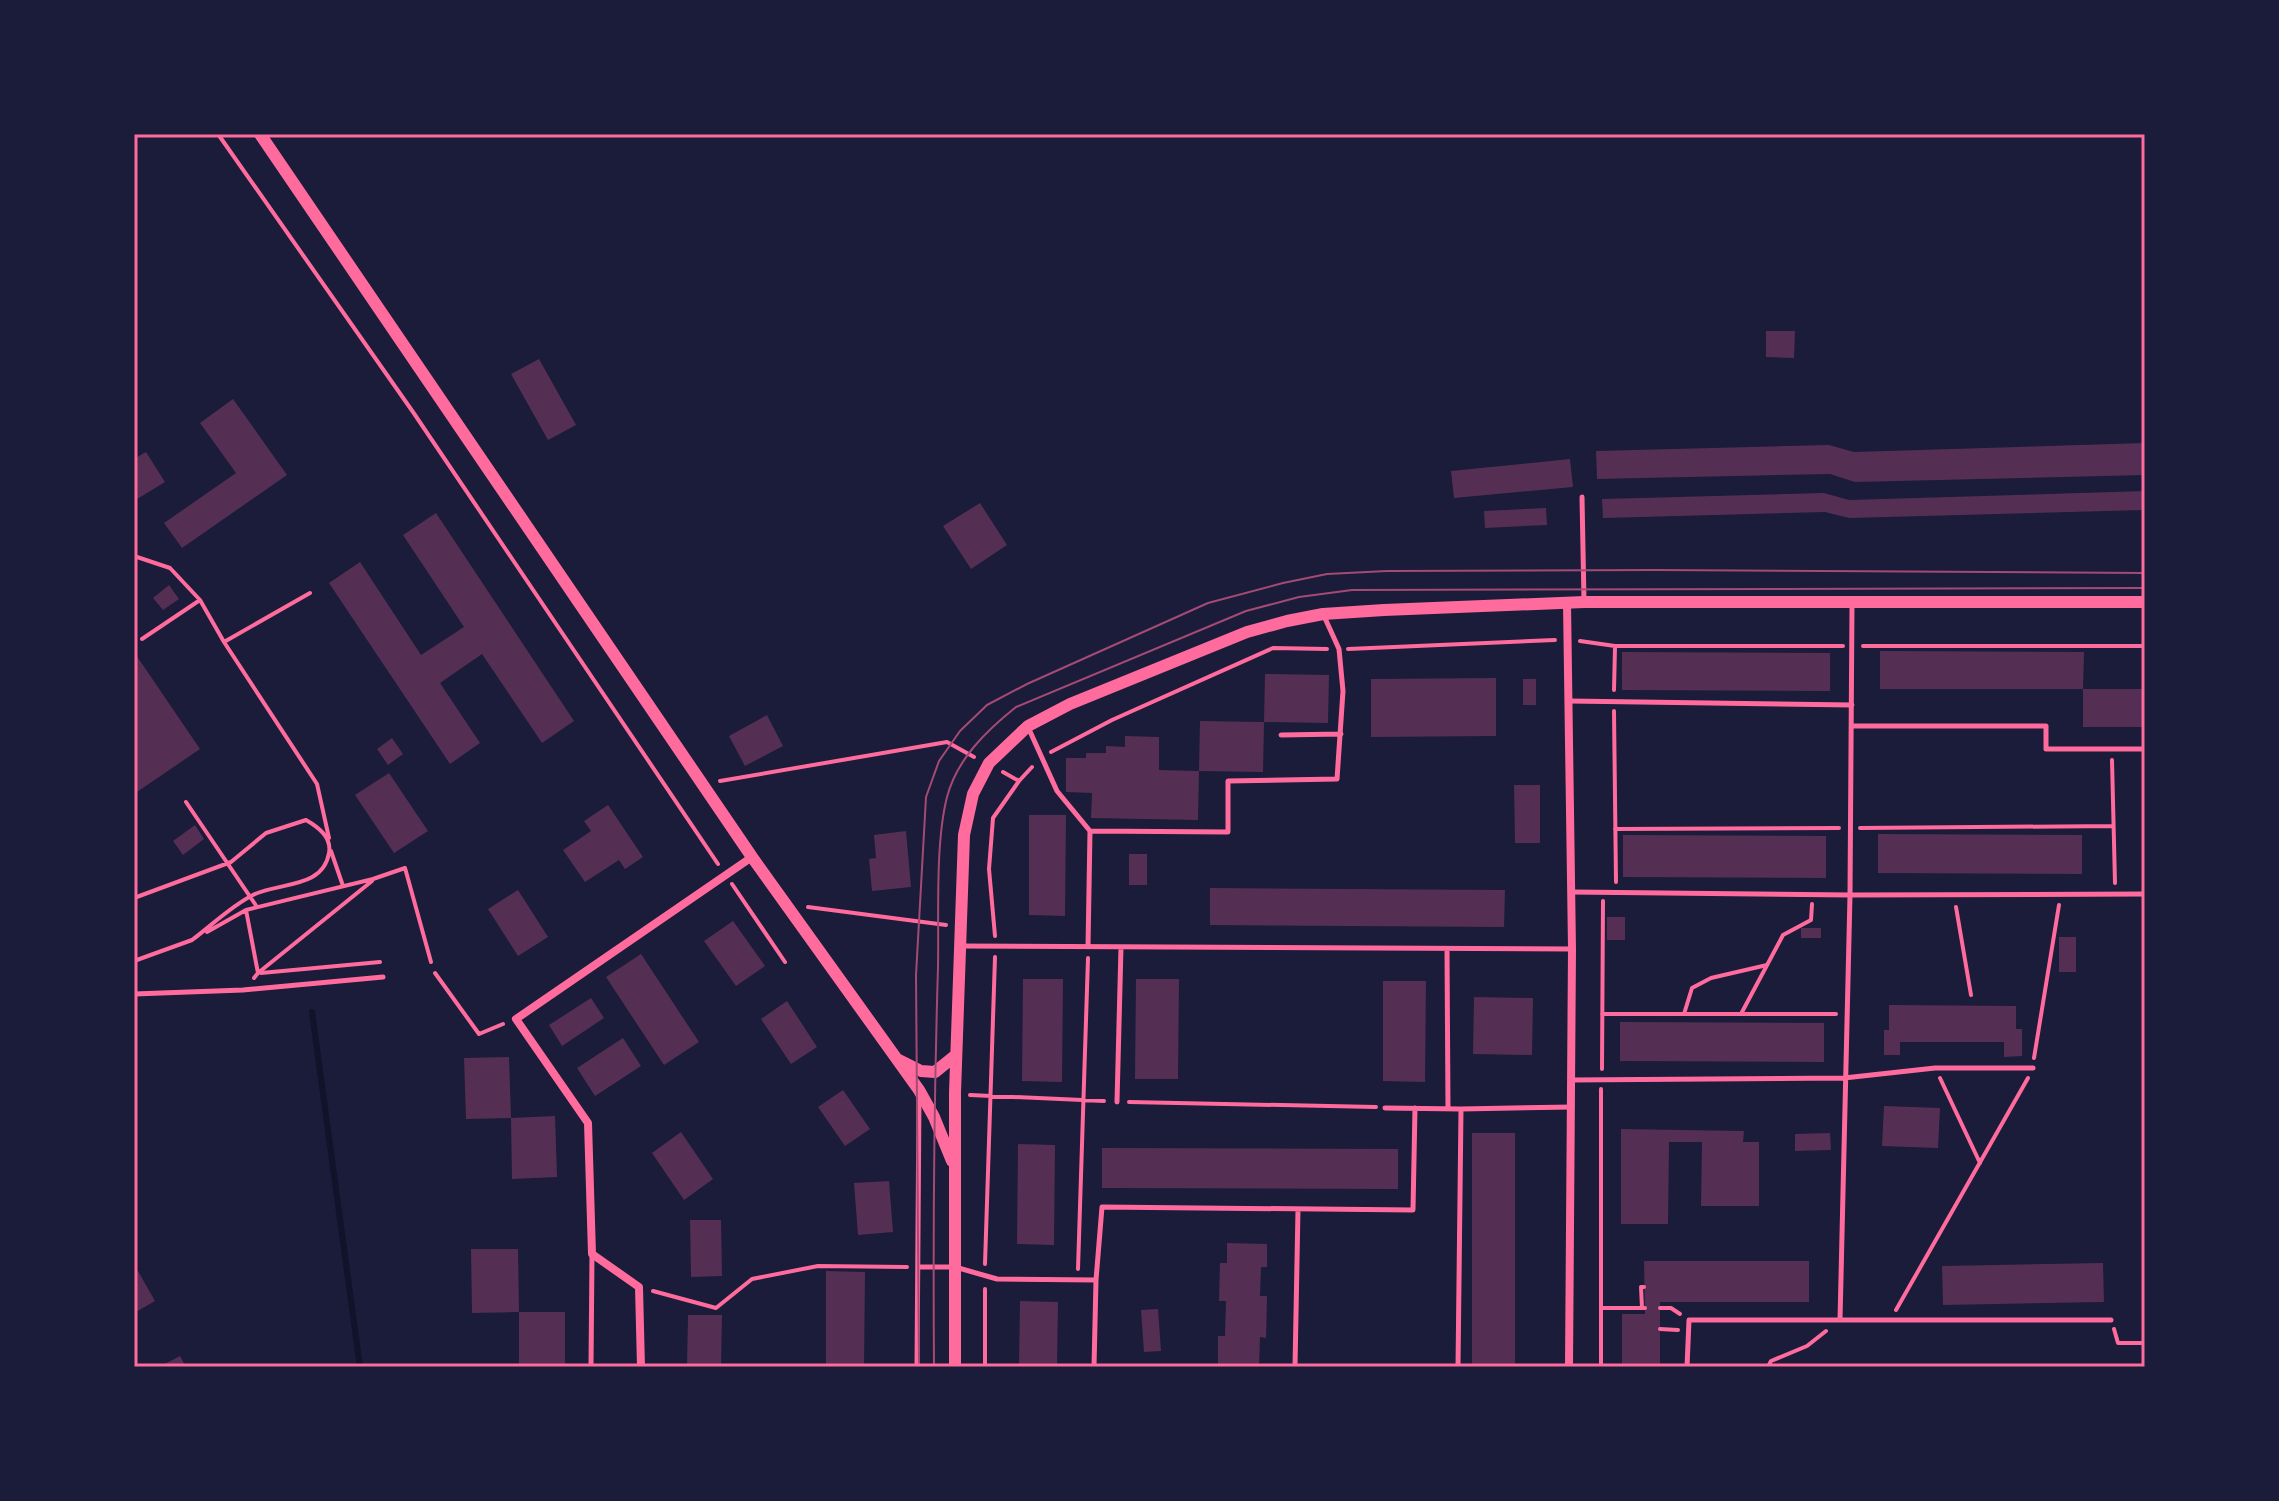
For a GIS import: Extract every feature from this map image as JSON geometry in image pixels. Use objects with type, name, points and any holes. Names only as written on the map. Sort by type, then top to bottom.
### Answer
[{"type":"street","points":[[260,134],[752,857],[919,1090],[955,1168]]},
{"type":"street","points":[[955,1367],[955,1093],[964,835],[973,794],[989,763],[1028,726],[1070,704],[1247,632],[1323,614],[1584,602],[2145,602]]},
{"type":"street","points":[[1567,603],[1572,949],[1569,1367]]},
{"type":"street","points":[[641,1367],[639,1287],[592,1254],[588,1123],[516,1019],[752,857]]},
{"type":"street","points":[[896,1058],[921,1071],[935,1072],[956,1055]]},
{"type":"lane","points":[[1582,497],[1584,602]]},
{"type":"lane","points":[[1840,1320],[1850,895],[1852,604]]},
{"type":"lane","points":[[1090,831],[1228,832],[1228,781],[1337,779],[1343,691],[1339,649],[1323,614]]},
{"type":"lane","points":[[1569,701],[1852,705]]},
{"type":"lane","points":[[1028,726],[1057,791],[1090,831],[1088,947]]},
{"type":"lane","points":[[1852,726],[2046,726],[2046,749],[2145,749]]},
{"type":"lane","points":[[1281,735],[1341,734]]},
{"type":"lane","points":[[1571,892],[2145,894]]},
{"type":"lane","points":[[959,946],[1572,949]]},
{"type":"lane","points":[[1117,1102],[1121,947]]},
{"type":"lane","points":[[1447,949],[1448,1109]]},
{"type":"lane","points":[[134,994],[243,990],[383,977]]},
{"type":"lane","points":[[1571,1080],[1844,1078],[1935,1068],[2033,1068]]},
{"type":"lane","points":[[917,1367],[919,1090]]},
{"type":"lane","points":[[1385,1108],[1572,1107]]},
{"type":"lane","points":[[1094,1367],[1102,1207],[1413,1210],[1415,1108]]},
{"type":"lane","points":[[1458,1367],[1461,1109]]},
{"type":"lane","points":[[1295,1367],[1298,1209]]},
{"type":"lane","points":[[591,1367],[592,1254]]},
{"type":"lane","points":[[918,1267],[955,1267],[997,1279],[1096,1280]]},
{"type":"lane","points":[[1687,1367],[1689,1320],[2111,1320]]},
{"type":"path","points":[[218,134],[422,425],[785,962]]},
{"type":"path","points":[[134,556],[170,568],[200,600],[317,784],[330,847],[328,863],[315,877],[250,897],[192,940]]},
{"type":"path","points":[[224,642],[310,593]]},
{"type":"path","points":[[142,639],[200,600]]},
{"type":"path","points":[[985,1367],[985,1275],[996,947],[989,869],[993,818],[1019,781],[1041,757],[1112,720],[1273,648],[1339,649],[1569,639]]},
{"type":"path","points":[[1615,646],[1616,892]]},
{"type":"path","points":[[720,781],[947,742],[1019,781]]},
{"type":"path","points":[[2112,750],[2115,894]]},
{"type":"path","points":[[186,802],[257,907]]},
{"type":"path","points":[[134,898],[227,863],[266,833],[306,820],[322,829],[343,886]]},
{"type":"path","points":[[134,961],[192,940],[246,910],[373,879],[405,868],[431,962]]},
{"type":"path","points":[[243,990],[258,973],[373,879]]},
{"type":"path","points":[[1601,1367],[1604,892]]},
{"type":"path","points":[[1741,1014],[1783,935],[1811,920],[1812,894]]},
{"type":"path","points":[[1954,895],[1971,995]]},
{"type":"path","points":[[1890,1320],[2033,1068],[2060,895]]},
{"type":"path","points":[[806,907],[960,929],[995,937]]},
{"type":"path","points":[[246,910],[258,973]]},
{"type":"path","points":[[1078,1280],[1088,947]]},
{"type":"path","points":[[258,973],[380,962]]},
{"type":"path","points":[[1684,1014],[1692,988],[1711,978],[1767,965]]},
{"type":"path","points":[[435,973],[479,1034],[516,1019]]},
{"type":"path","points":[[1602,1014],[1846,1014]]},
{"type":"path","points":[[1935,1068],[1980,1163]]},
{"type":"path","points":[[955,1093],[991,1098],[1385,1108]]},
{"type":"path","points":[[639,1287],[716,1308],[752,1279],[818,1266],[918,1267]]},
{"type":"path","points":[[1601,1308],[1643,1308],[1641,1287],[1644,1287]]},
{"type":"path","points":[[1660,1308],[1670,1305],[1689,1320]]},
{"type":"path","points":[[2111,1320],[2118,1343],[2145,1343]]},
{"type":"path","points":[[1768,1367],[1771,1361],[1807,1346]]},
{"type":"building","points":[[1766,331],[1795,331],[1794,358],[1766,357]]},
{"type":"building","points":[[539,359],[576,425],[548,440],[511,374]]},
{"type":"building","points":[[233,399],[287,475],[182,548],[164,523],[236,473],[200,423]]},
{"type":"building","points":[[2145,443],[2145,475],[1855,482],[1830,474],[1597,479],[1596,451],[1829,445],[1854,452]]},
{"type":"building","points":[[146,452],[165,482],[134,501],[134,459]]},
{"type":"building","points":[[1570,459],[1573,487],[1454,498],[1451,471]]},
{"type":"building","points":[[2145,491],[2145,510],[1849,518],[1825,512],[1603,518],[1602,499],[1824,493],[1849,500]]},
{"type":"building","points":[[980,503],[1007,545],[971,569],[943,526]]},
{"type":"building","points":[[1546,508],[1547,525],[1485,528],[1484,511]]},
{"type":"building","points":[[436,513],[574,721],[542,743],[482,654],[440,683],[480,743],[450,764],[329,583],[360,562],[421,655],[464,627],[403,535]]},
{"type":"building","points":[[169,585],[179,599],[163,610],[153,598]]},
{"type":"building","points":[[1880,651],[2084,652],[2083,689],[1880,689]]},
{"type":"building","points":[[134,652],[200,749],[134,794]]},
{"type":"building","points":[[1622,652],[1830,653],[1830,691],[1622,690]]},
{"type":"building","points":[[1265,674],[1329,675],[1328,723],[1264,722]]},
{"type":"building","points":[[1496,678],[1496,736],[1371,737],[1371,679]]},
{"type":"building","points":[[1523,679],[1536,679],[1536,705],[1523,705]]},
{"type":"building","points":[[2083,689],[2145,689],[2145,727],[2083,727]]},
{"type":"building","points":[[767,715],[783,746],[745,766],[729,736]]},
{"type":"building","points":[[1200,721],[1264,722],[1263,772],[1199,771]]},
{"type":"building","points":[[1125,736],[1159,737],[1159,770],[1199,771],[1198,820],[1091,818],[1092,793],[1066,792],[1066,758],[1086,758],[1086,753],[1106,753],[1106,746],[1125,747]]},
{"type":"building","points":[[392,738],[403,754],[388,765],[377,749]]},
{"type":"building","points":[[389,773],[428,831],[394,853],[355,795]]},
{"type":"building","points":[[1514,785],[1540,785],[1540,843],[1515,843]]},
{"type":"building","points":[[608,805],[643,857],[625,869],[619,860],[585,882],[563,850],[591,831],[584,821]]},
{"type":"building","points":[[1029,815],[1066,815],[1065,916],[1029,915]]},
{"type":"building","points":[[195,825],[204,839],[183,855],[173,841]]},
{"type":"building","points":[[906,831],[911,887],[872,891],[869,859],[876,858],[874,835]]},
{"type":"building","points":[[1878,834],[2082,835],[2082,874],[1878,873]]},
{"type":"building","points":[[1623,835],[1826,836],[1826,878],[1623,877]]},
{"type":"building","points":[[1129,854],[1147,854],[1147,885],[1129,885]]},
{"type":"building","points":[[1210,888],[1505,890],[1504,927],[1210,925]]},
{"type":"building","points":[[518,890],[548,937],[518,956],[488,909]]},
{"type":"building","points":[[1607,917],[1625,917],[1625,940],[1607,940]]},
{"type":"building","points":[[733,921],[765,966],[736,986],[704,941]]},
{"type":"building","points":[[1801,928],[1821,928],[1821,938],[1801,938]]},
{"type":"building","points":[[2059,937],[2076,937],[2076,972],[2059,972]]},
{"type":"building","points":[[641,954],[699,1042],[664,1065],[606,977]]},
{"type":"building","points":[[1023,979],[1063,979],[1062,1082],[1022,1081]]},
{"type":"building","points":[[1136,979],[1179,979],[1178,1079],[1135,1079]]},
{"type":"building","points":[[1383,981],[1426,981],[1425,1082],[1383,1081]]},
{"type":"building","points":[[1474,997],[1533,998],[1532,1055],[1473,1054]]},
{"type":"building","points":[[591,998],[604,1018],[562,1046],[549,1025]]},
{"type":"building","points":[[787,1001],[817,1047],[791,1064],[761,1019]]},
{"type":"building","points":[[1889,1005],[2016,1006],[2016,1029],[2022,1029],[2022,1056],[2004,1057],[2004,1042],[1900,1042],[1900,1055],[1884,1055],[1884,1030],[1889,1030]]},
{"type":"building","points":[[1620,1022],[1824,1023],[1824,1062],[1620,1061]]},
{"type":"building","points":[[623,1038],[641,1066],[595,1096],[577,1068]]},
{"type":"building","points":[[509,1057],[511,1118],[466,1119],[464,1058]]},
{"type":"building","points":[[843,1090],[870,1129],[845,1146],[818,1107]]},
{"type":"building","points":[[1884,1106],[1940,1108],[1938,1148],[1882,1146]]},
{"type":"building","points":[[555,1116],[557,1177],[512,1179],[511,1118]]},
{"type":"building","points":[[1621,1129],[1744,1131],[1743,1142],[1759,1142],[1759,1206],[1701,1206],[1702,1142],[1669,1142],[1668,1224],[1621,1224]]},
{"type":"building","points":[[681,1132],[713,1179],[684,1200],[652,1153]]},
{"type":"building","points":[[1472,1133],[1515,1133],[1515,1367],[1472,1367]]},
{"type":"building","points":[[1830,1133],[1831,1150],[1795,1151],[1795,1134]]},
{"type":"building","points":[[1018,1144],[1055,1145],[1054,1245],[1017,1244]]},
{"type":"building","points":[[1102,1148],[1398,1149],[1398,1189],[1102,1188]]},
{"type":"building","points":[[889,1181],[893,1232],[858,1235],[854,1183]]},
{"type":"building","points":[[690,1220],[721,1220],[722,1276],[691,1277]]},
{"type":"building","points":[[1227,1243],[1267,1244],[1267,1267],[1261,1267],[1260,1296],[1267,1296],[1266,1338],[1260,1337],[1259,1367],[1218,1367],[1218,1336],[1225,1336],[1226,1301],[1219,1301],[1220,1263],[1227,1263]]},
{"type":"building","points":[[471,1249],[518,1249],[519,1312],[472,1313]]},
{"type":"building","points":[[1644,1261],[1809,1261],[1809,1302],[1660,1302],[1660,1367],[1622,1367],[1622,1314],[1645,1314]]},
{"type":"building","points":[[2103,1263],[2104,1302],[1943,1305],[1942,1266]]},
{"type":"building","points":[[138,1271],[155,1301],[134,1313],[134,1273]]},
{"type":"building","points":[[826,1271],[865,1272],[864,1367],[826,1367]]},
{"type":"building","points":[[1020,1301],[1058,1302],[1057,1367],[1019,1367]]},
{"type":"building","points":[[1158,1309],[1161,1351],[1144,1352],[1141,1310]]},
{"type":"building","points":[[519,1312],[565,1312],[565,1367],[519,1367]]},
{"type":"building","points":[[688,1315],[722,1315],[721,1367],[687,1367]]},
{"type":"building","points":[[180,1356],[186,1367],[159,1367]]},
{"type":"waterway","points":[[312,1012],[360,1367]]},
{"type":"tram line","points":[[919,1367],[916,975],[926,797],[939,761],[960,731],[987,705],[1208,603],[1327,574],[1656,570],[2145,573]]},
{"type":"tram line","points":[[934,1367],[938,881],[943,816],[952,783],[965,758],[1016,707],[1246,611],[1299,597],[1352,590],[2145,588]]}]
